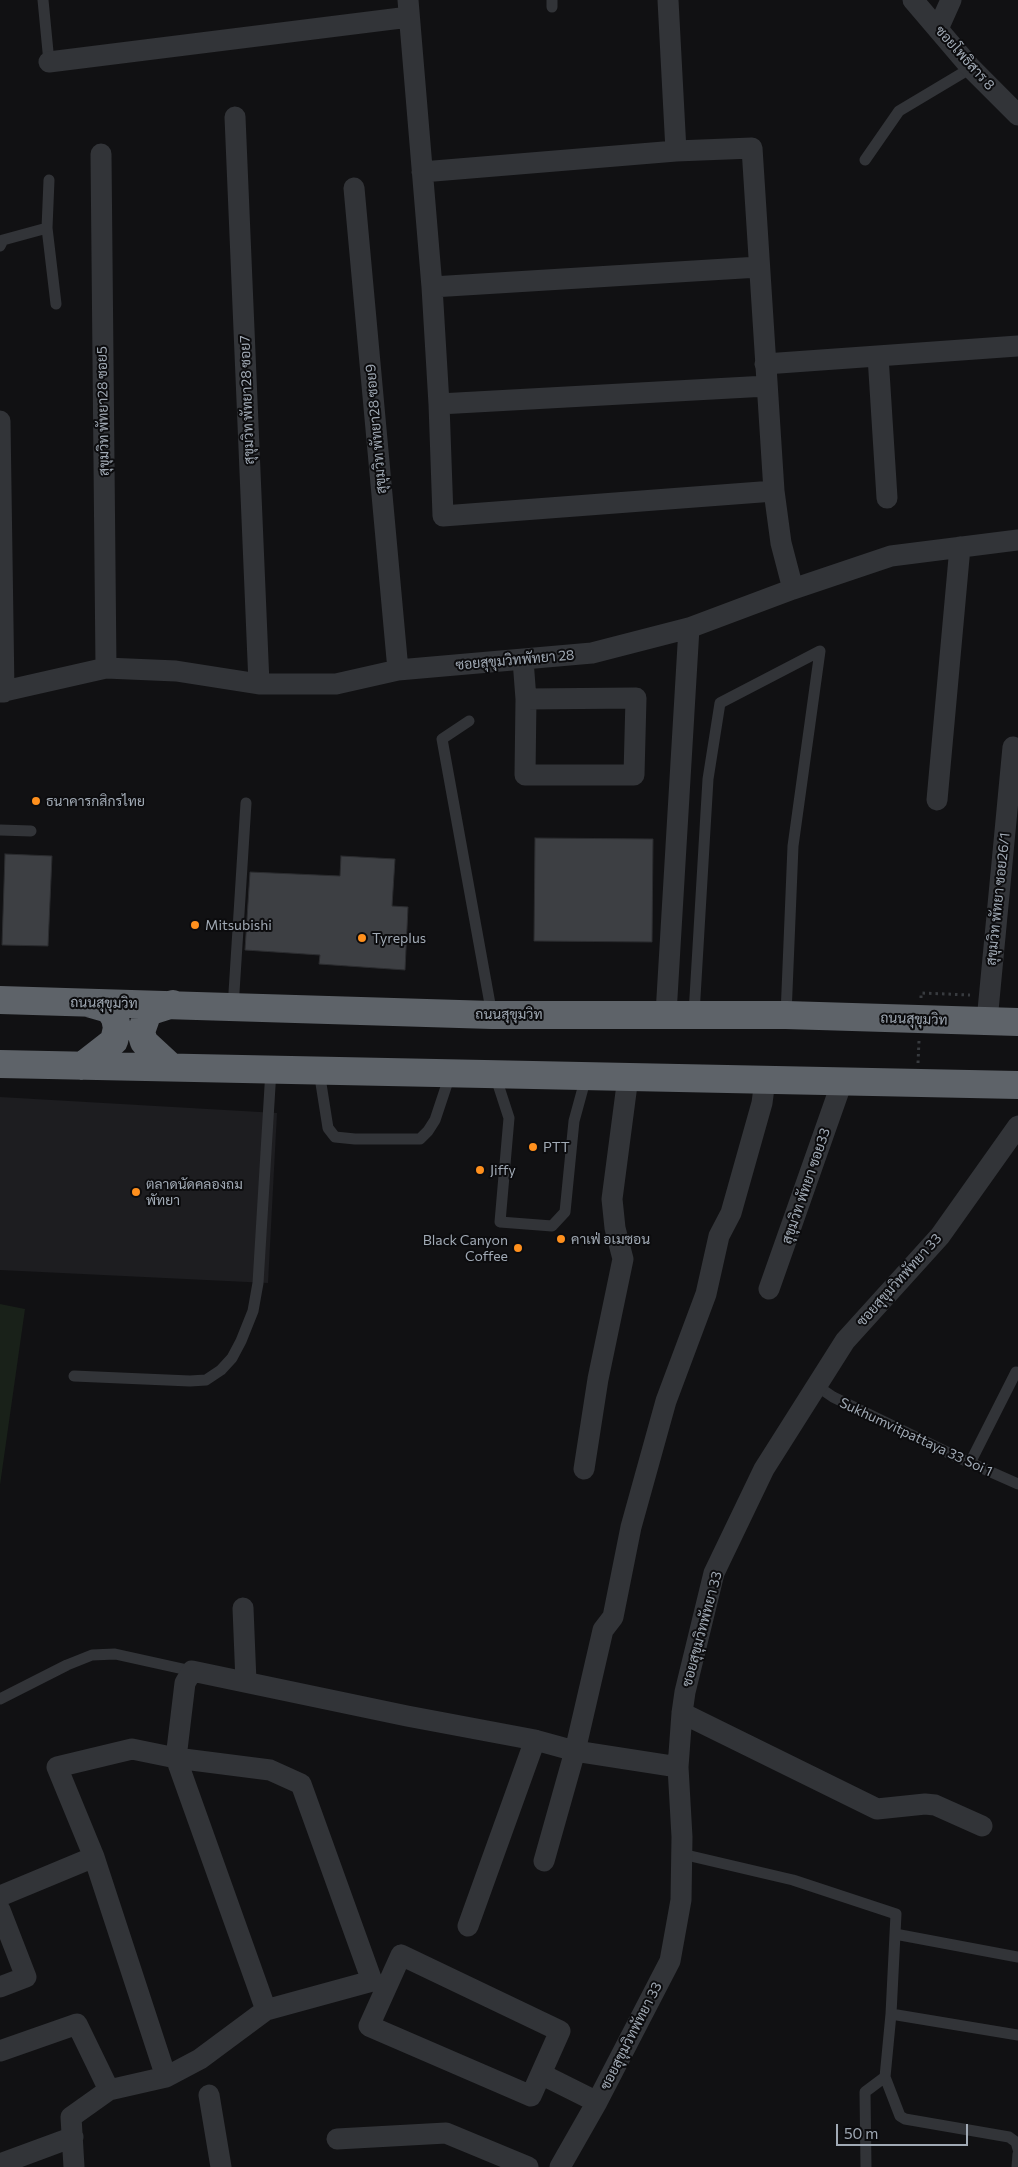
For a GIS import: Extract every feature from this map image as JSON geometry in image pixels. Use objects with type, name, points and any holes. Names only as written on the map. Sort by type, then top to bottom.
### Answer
[{"type":"highway","name":"ถนนสุขุมวิท","points":[[0,1000],[492,1015],[786,1015],[988,1008],[1018,1022]]},
{"type":"highway","points":[[82,1066],[114,1042],[117,1028],[115,1018],[109,1009],[87,1002]]},
{"type":"highway","points":[[172,1067],[144,1042],[140,1032],[148,1012],[173,1004]]},
{"type":"highway","points":[[0,1064],[1018,1085]]},
{"type":"street","points":[[668,0],[676,151]]},
{"type":"street","name":"ซอยโพธิสาร 8","points":[[913,0],[971,68],[1018,115]]},
{"type":"street","points":[[938,29],[951,0]]},
{"type":"street","points":[[49,62],[408,8],[432,288],[443,516],[774,491]]},
{"type":"street","name":"สุขุมวิท พัทยา28 ซอย7","points":[[235,117],[258,684]]},
{"type":"street","points":[[422,172],[676,151],[752,148],[774,491],[780,543],[793,589]]},
{"type":"street","name":"สุขุมวิท พัทยา28 ซอย5","points":[[101,154],[106,668]]},
{"type":"street","name":"สุขุมวิท พัทยา28 ซอย9","points":[[354,188],[398,670]]},
{"type":"street","points":[[432,288],[759,267]]},
{"type":"street","points":[[765,364],[1018,346]]},
{"type":"street","points":[[878,356],[887,498]]},
{"type":"street","points":[[439,404],[767,386]]},
{"type":"street","points":[[0,421],[2,692]]},
{"type":"street","name":"ซอยสุขุมวิทพัทยา 28","points":[[2,692],[106,668],[176,670],[258,684],[336,684],[398,670],[592,653],[689,628],[793,589],[891,556],[1018,540]]},
{"type":"street","points":[[937,800],[960,548]]},
{"type":"street","points":[[666,1014],[689,628]]},
{"type":"street","points":[[523,660],[526,699],[525,775],[634,775],[636,698],[526,699]]},
{"type":"street","name":"สุขุมวิท พัทยา ซอย26/1","points":[[988,1008],[1013,748]]},
{"type":"street","points":[[584,1469],[598,1379],[623,1259],[615,1228],[612,1199],[628,1077]]},
{"type":"street","points":[[544,1861],[576,1750],[603,1630],[613,1617],[631,1526],[666,1401],[706,1294],[718,1236],[731,1213],[762,1103],[765,1080]]},
{"type":"street","name":"สุขุมวิท พัทยา ซอย33","points":[[769,1289],[842,1082]]},
{"type":"street","name":"ซอยสุขุมวิทพัทยา 33","points":[[560,2167],[597,2102],[670,1961],[682,1900],[678,1767],[682,1713],[685,1692],[714,1573],[764,1469],[845,1341],[940,1236],[1018,1126]]},
{"type":"street","points":[[243,1608],[246,1682]]},
{"type":"street","points":[[266,2010],[176,1758],[185,1683],[192,1671],[407,1716],[535,1740],[576,1750],[678,1767]]},
{"type":"street","points":[[682,1713],[877,1809],[925,1804],[935,1805],[982,1826]]},
{"type":"street","points":[[468,1926],[535,1740]]},
{"type":"street","points":[[74,2167],[71,2117],[109,2090],[166,2077],[200,2059],[266,2010],[372,1981],[301,1784],[270,1770],[176,1758],[132,1749],[58,1767],[94,1857],[166,2077]]},
{"type":"street","points":[[0,1896],[94,1857]]},
{"type":"street","points":[[0,1910],[26,1977],[0,1987]]},
{"type":"street","points":[[400,1956],[560,2032],[541,2074],[531,2096],[369,2026],[400,1956]]},
{"type":"street","points":[[0,2051],[77,2024],[109,2090]]},
{"type":"street","points":[[541,2074],[597,2102]]},
{"type":"street","points":[[209,2095],[221,2167]]},
{"type":"street","points":[[337,2139],[446,2134],[528,2167]]},
{"type":"street","points":[[0,2164],[73,2137]]},
{"type":"lane","points":[[43,0],[49,62]]},
{"type":"lane","points":[[865,160],[899,111],[971,68]]},
{"type":"lane","points":[[49,180],[48,228],[56,304]]},
{"type":"lane","points":[[0,246],[4,240],[48,228]]},
{"type":"lane","points":[[694,1014],[708,778],[720,703],[820,651],[793,846],[786,1015]]},
{"type":"lane","points":[[469,721],[442,739],[492,1015]]},
{"type":"lane","points":[[233,1008],[246,803]]},
{"type":"lane","points":[[0,830],[31,831]]},
{"type":"lane","points":[[74,1376],[206,1380],[232,1358],[253,1311],[258,1283],[271,1070]]},
{"type":"lane","points":[[319,1071],[328,1128],[335,1137],[355,1139],[420,1139],[435,1120],[450,1074]]},
{"type":"lane","points":[[495,1075],[509,1118],[500,1222],[552,1226],[565,1212],[574,1121],[586,1077]]},
{"type":"lane","points":[[970,1463],[1016,1372]]},
{"type":"lane","name":"Sukhumvitpattaya 33 Soi 1","points":[[817,1386],[833,1397],[1018,1484]]},
{"type":"lane","points":[[0,1698],[67,1665],[92,1655],[115,1654],[192,1671]]},
{"type":"lane","points":[[682,1854],[793,1880],[896,1914],[891,2014],[885,2076],[900,2116],[905,2119],[1009,2137],[1016,2142],[1018,2149]]},
{"type":"lane","points":[[895,1934],[1018,1958]]},
{"type":"lane","points":[[891,2014],[1018,2035]]},
{"type":"lane","points":[[866,2167],[865,2092],[885,2076]]},
{"type":"lane","points":[[1017,2167],[1018,2154]]},
{"type":"path","points":[[920,1003],[921,993],[988,1008]]},
{"type":"path","points":[[918,1073],[919,1033]]},
{"type":"shaded area","name":"ตลาดนัดคลองถม พัทยา","points":[[0,1097],[277,1113],[268,1283],[0,1270]]},
{"type":"shaded area","points":[[0,1304],[25,1309],[0,1485]]},
{"type":"building","points":[[535,838],[653,839],[652,942],[534,941]]},
{"type":"building","points":[[5,854],[52,856],[48,946],[2,945]]},
{"type":"building","points":[[341,856],[395,859],[392,906],[408,907],[405,970],[319,964],[320,955],[245,950],[250,872],[340,876]]},
{"type":"place","name":"ธนาคารกสิกรไทย","points":[[36,801]]},
{"type":"place","name":"Mitsubishi","points":[[195,925]]},
{"type":"place","name":"Tyreplus","points":[[362,938]]},
{"type":"place","name":"PTT","points":[[533,1147]]},
{"type":"place","name":"Jiffy","points":[[480,1170]]},
{"type":"place","name":"ตลาดนัดคลองถม พัทยา","points":[[136,1192]]},
{"type":"place","name":"คาเฟ่ อเมซอน","points":[[561,1239]]},
{"type":"place","name":"Black Canyon Coffee","points":[[518,1248]]}]
